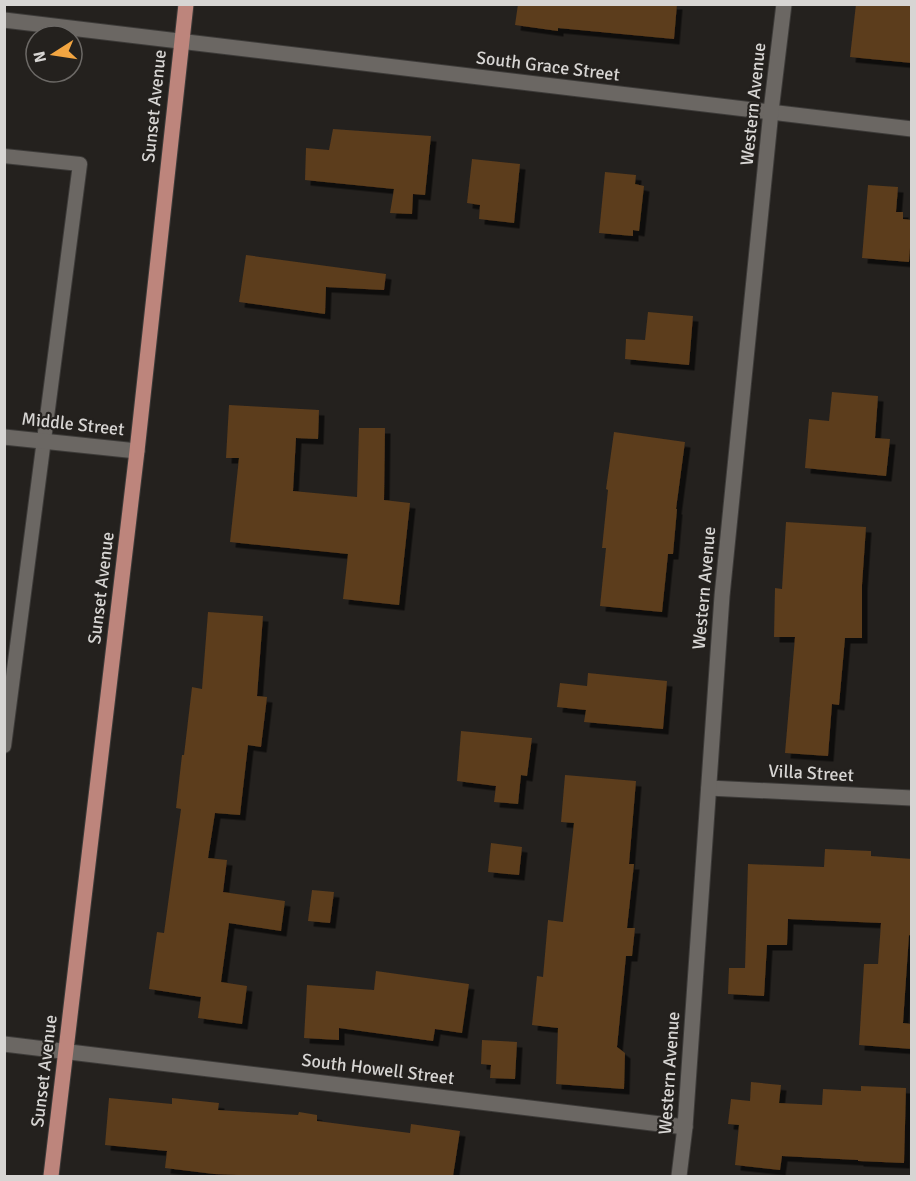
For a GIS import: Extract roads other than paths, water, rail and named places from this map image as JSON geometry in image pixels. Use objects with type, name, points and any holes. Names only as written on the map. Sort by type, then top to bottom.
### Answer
[{"type":"main road","name":"Sunset Avenue","points":[[51,1176],[137,451],[186,4]]},
{"type":"street","name":"Western Avenue","points":[[679,1176],[722,596],[784,4]]},
{"type":"street","name":"South Grace Street","points":[[4,20],[912,129]]},
{"type":"street","name":"Middle Street","points":[[4,437],[137,451]]},
{"type":"street","name":"Villa Street","points":[[709,788],[912,798]]},
{"type":"street","name":"South Howell Street","points":[[4,1044],[684,1127]]},
{"type":"lane","points":[[4,156],[80,164],[4,746]]}]
